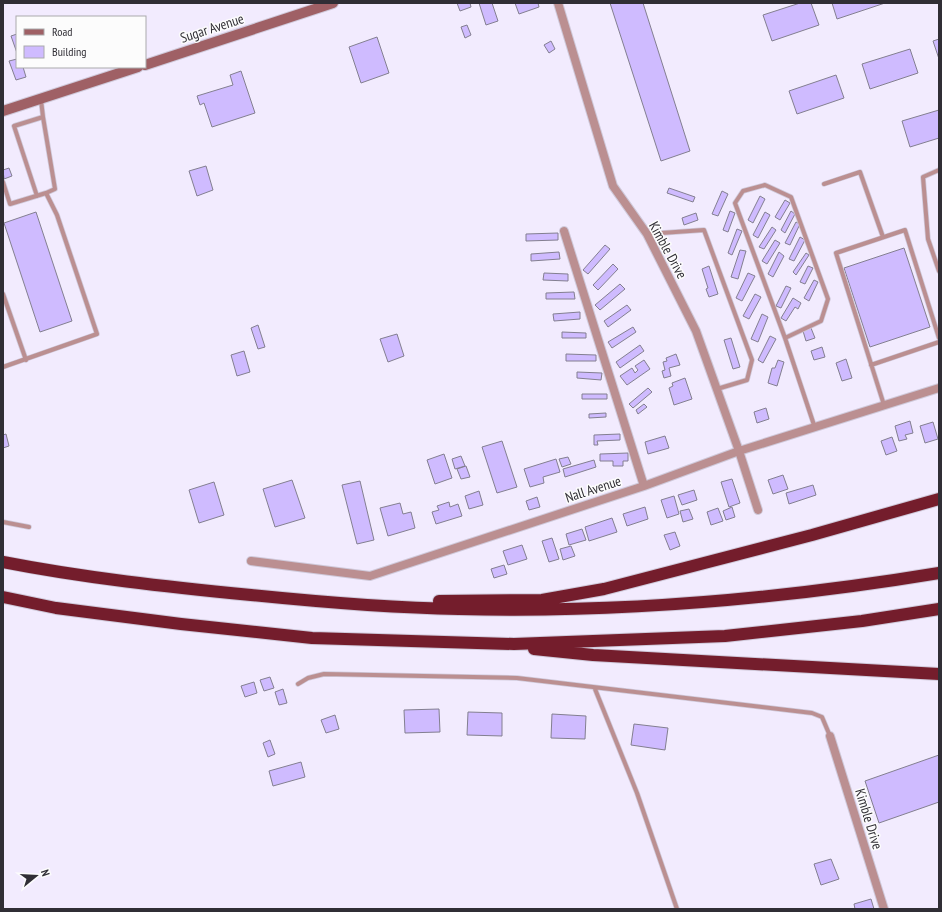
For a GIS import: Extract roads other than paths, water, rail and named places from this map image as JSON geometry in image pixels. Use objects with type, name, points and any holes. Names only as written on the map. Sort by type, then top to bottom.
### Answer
[{"type":"highway","points":[[326,602],[542,600],[604,589],[688,568],[939,498]]},
{"type":"highway","points":[[3,562],[60,573],[181,589],[326,602],[459,609],[579,608],[716,601],[858,587],[939,573]]},
{"type":"highway","points":[[3,597],[56,608],[174,624],[312,638],[514,644],[725,636],[862,621],[939,610]]},
{"type":"highway","points":[[514,644],[542,651],[593,655],[939,674]]},
{"type":"main road","name":"Sugar Avenue","points":[[146,65],[333,3]]},
{"type":"main road","points":[[3,111],[135,68]]},
{"type":"street","name":"Kimble Drive","points":[[558,3],[613,186],[647,234],[696,331],[739,451],[758,510]]},
{"type":"street","points":[[564,231],[644,486]]},
{"type":"street","name":"Nall Avenue","points":[[251,561],[370,576],[644,486],[739,451],[939,388]]},
{"type":"street","name":"Kimble Drive","points":[[830,736],[884,909]]},
{"type":"lane","points":[[3,182],[10,204],[46,194],[55,189],[41,99]]},
{"type":"lane","points":[[37,196],[14,126],[43,117]]},
{"type":"lane","points":[[939,170],[923,177],[928,239],[939,271]]},
{"type":"lane","points":[[824,184],[860,172],[883,238]]},
{"type":"lane","points":[[785,338],[821,321],[828,299],[791,197],[765,185],[743,191],[735,202],[785,338],[815,428]]},
{"type":"lane","points":[[3,367],[97,334],[57,215],[46,194]]},
{"type":"lane","points":[[647,234],[704,230],[752,360],[747,380],[717,389]]},
{"type":"lane","points":[[884,406],[836,253],[905,230],[939,338]]},
{"type":"lane","points":[[3,294],[26,360]]},
{"type":"lane","points":[[871,364],[939,342]]},
{"type":"lane","points":[[3,522],[29,527]]},
{"type":"lane","points":[[298,684],[308,678],[332,675],[517,678],[595,689],[812,713],[822,717],[830,736]]},
{"type":"lane","points":[[595,689],[637,793],[676,909]]}]
